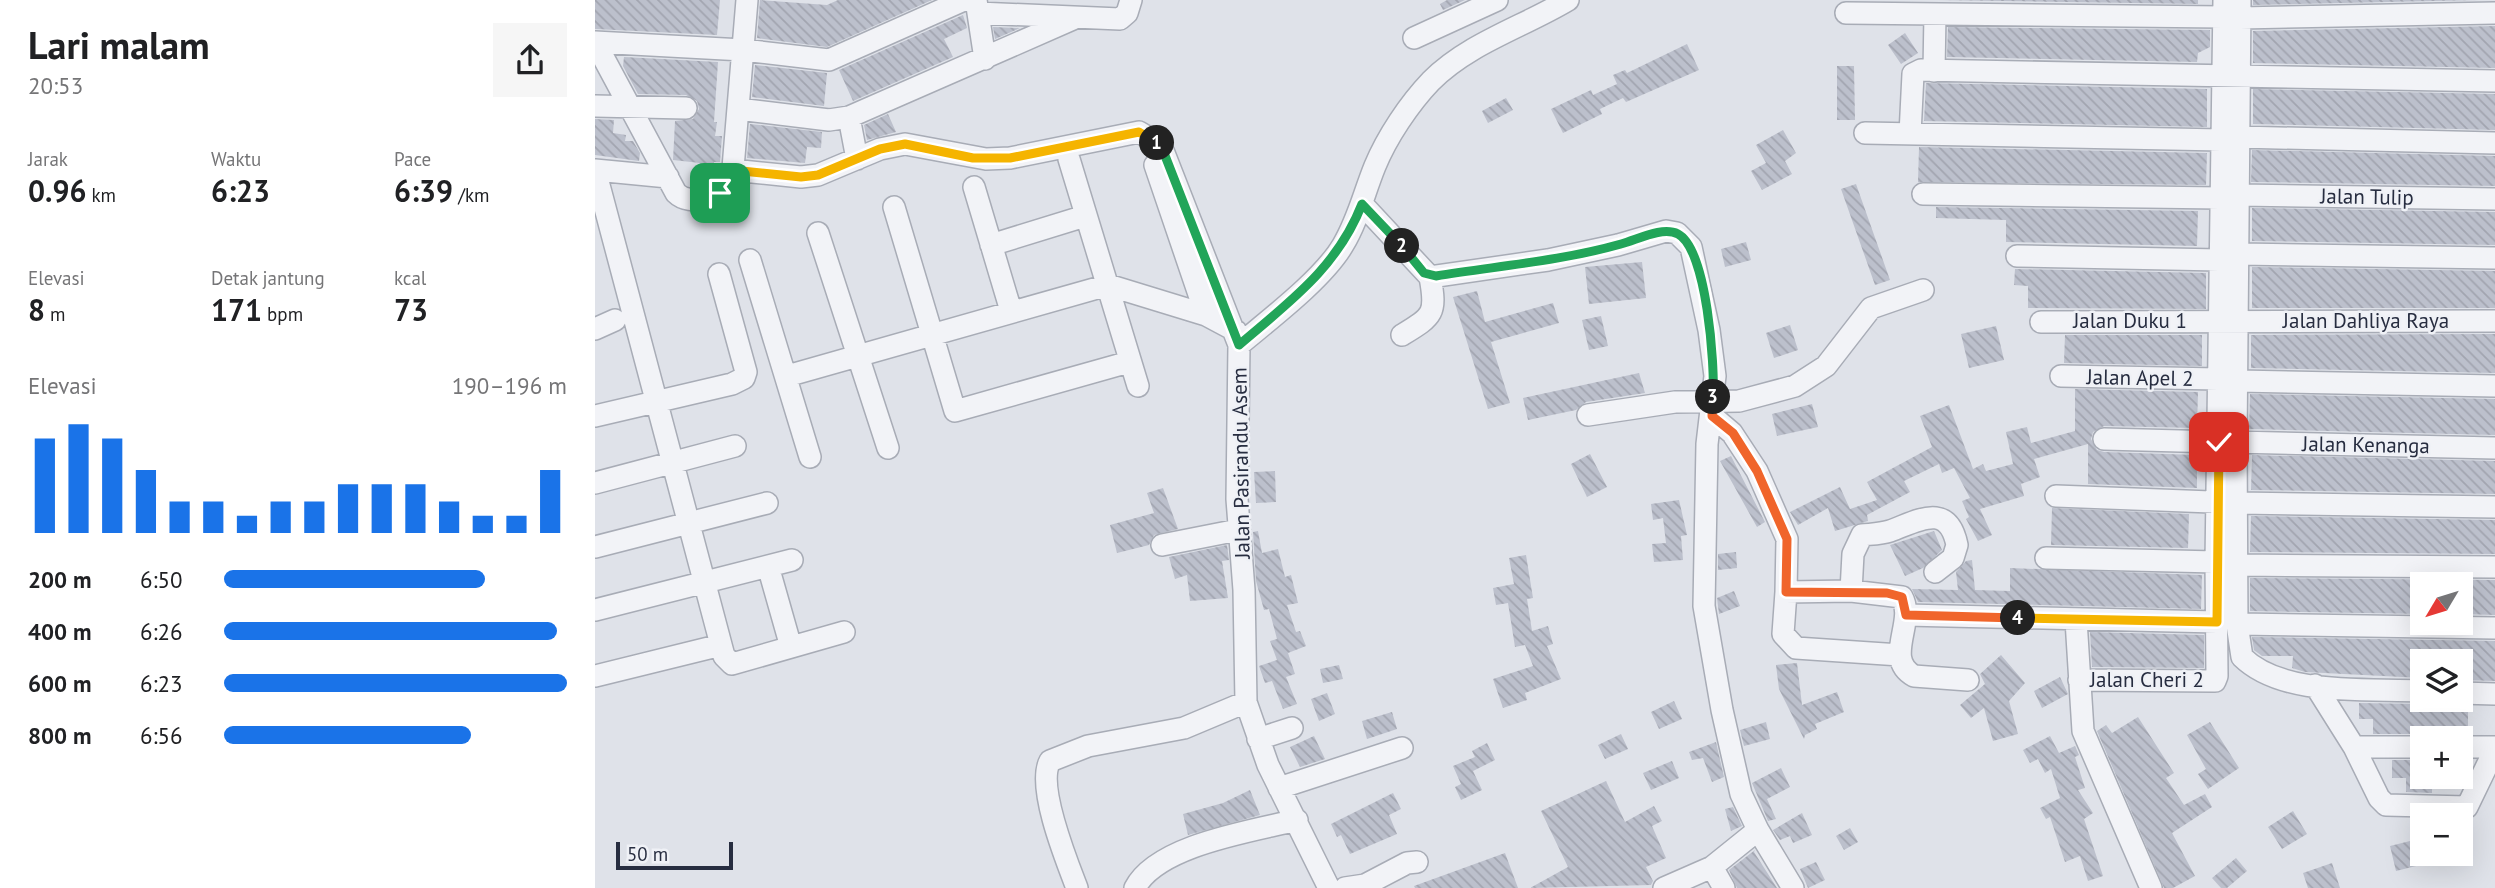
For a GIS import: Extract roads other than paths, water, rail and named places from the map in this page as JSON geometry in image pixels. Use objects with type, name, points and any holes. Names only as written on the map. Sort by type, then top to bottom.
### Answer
[{"type":"street","points":[[595,42],[680,197],[694,201],[727,189],[732,170],[747,0]]},
{"type":"street","points":[[595,42],[743,50],[829,60],[973,4],[1073,19],[1120,19],[1127,13],[1131,0]]},
{"type":"street","points":[[1414,38],[1497,0]]},
{"type":"street","name":"Jalan Pasirandu Asem","points":[[1329,888],[1279,788],[1246,702],[1244,590],[1238,530],[1237,338],[1322,271],[1341,249],[1362,204],[1377,160],[1413,103],[1433,79],[1473,50],[1569,0]]},
{"type":"street","points":[[973,4],[985,59]]},
{"type":"street","points":[[1846,13],[1905,7],[1935,14],[2232,9],[2495,13]]},
{"type":"street","points":[[2232,9],[2227,623],[2242,657],[2252,667],[2289,683],[2410,690]]},
{"type":"street","points":[[1934,71],[1935,14]]},
{"type":"street","points":[[738,109],[829,120],[849,117],[1073,19]]},
{"type":"street","points":[[1910,134],[1913,74],[1921,70],[2495,81]]},
{"type":"street","points":[[595,106],[631,109],[686,108]]},
{"type":"street","points":[[849,117],[857,159]]},
{"type":"street","points":[[732,170],[801,177],[827,172],[880,149],[915,144],[973,158],[1010,158],[1139,132],[1156,142],[1164,153],[1237,338]]},
{"type":"street","points":[[1865,133],[2495,143]]},
{"type":"street","points":[[1069,159],[1137,386]]},
{"type":"street","points":[[1154,162],[1206,316]]},
{"type":"street","points":[[668,177],[595,170],[724,656],[732,664],[844,632]]},
{"type":"street","points":[[974,187],[1011,311]]},
{"type":"street","name":"Jalan Tulip","points":[[1923,194],[2495,199]]},
{"type":"street","points":[[1362,204],[1430,276],[1434,310],[1428,319],[1402,335]]},
{"type":"street","points":[[894,207],[955,412],[1129,362]]},
{"type":"street","points":[[991,245],[1085,216]]},
{"type":"street","points":[[1430,276],[1548,260],[1618,245],[1666,231],[1677,233],[1691,247],[1697,265],[1713,353],[1712,408],[1707,444],[1704,606],[1722,710],[1741,794],[1758,830],[1793,888]]},
{"type":"street","points":[[818,233],[888,447]]},
{"type":"street","points":[[2017,256],[2495,258]]},
{"type":"street","points":[[750,260],[810,457]]},
{"type":"street","points":[[595,416],[732,384],[745,376],[719,274]]},
{"type":"street","points":[[787,376],[1108,285],[1206,316],[1237,338]]},
{"type":"street","points":[[1588,415],[1712,408],[1807,380],[1835,357],[1866,312],[1923,290]]},
{"type":"street","points":[[595,328],[615,320]]},
{"type":"street","name":"Jalan Dahliya Raya","points":[[2228,321],[2495,321]]},
{"type":"street","name":"Jalan Duku 1","points":[[2041,322],[2228,321]]},
{"type":"street","name":"Jalan Apel 2","points":[[2061,376],[2495,386]]},
{"type":"street","points":[[1712,408],[1733,433],[1757,471],[1787,539],[1783,634],[1796,648],[1900,654]]},
{"type":"street","name":"Jalan Kenanga","points":[[2104,439],[2495,448]]},
{"type":"street","points":[[595,483],[735,446]]},
{"type":"street","points":[[2056,496],[2228,503],[2495,507]]},
{"type":"street","points":[[595,547],[767,503]]},
{"type":"street","points":[[1851,591],[1853,554],[1862,535],[1887,532],[1929,516],[1948,525],[1957,545],[1953,558],[1935,572]]},
{"type":"street","points":[[1162,545],[1238,530]]},
{"type":"street","points":[[2046,558],[2495,568]]},
{"type":"street","points":[[595,610],[792,560]]},
{"type":"street","points":[[768,566],[791,647]]},
{"type":"street","points":[[1786,592],[1851,591],[1887,593],[1902,597],[1906,615],[1901,665],[1914,676],[1968,680]]},
{"type":"street","points":[[1906,615],[2495,628]]},
{"type":"street","points":[[2076,620],[2078,680],[2086,740],[2151,888]]},
{"type":"street","name":"Jalan Cheri 2","points":[[2078,680],[2215,681],[2227,623]]},
{"type":"street","points":[[595,676],[721,645]]},
{"type":"street","points":[[2315,685],[2354,747],[2379,798],[2394,808],[2467,807],[2495,748],[2473,747]]},
{"type":"street","points":[[2473,693],[2495,694]]},
{"type":"street","points":[[1077,888],[1049,797],[1046,774],[1050,761],[1088,746],[1184,728],[1246,702]]},
{"type":"street","points":[[1258,739],[1292,728]]},
{"type":"street","points":[[2354,747],[2410,747]]},
{"type":"street","points":[[1279,788],[1402,748]]},
{"type":"street","points":[[1135,888],[1151,866],[1176,854],[1297,820]]},
{"type":"street","points":[[1664,888],[1712,867],[1758,830]]},
{"type":"street","points":[[1345,888],[1365,885],[1407,863],[1417,862]]},
{"type":"street","points":[[1712,867],[1724,888]]}]
